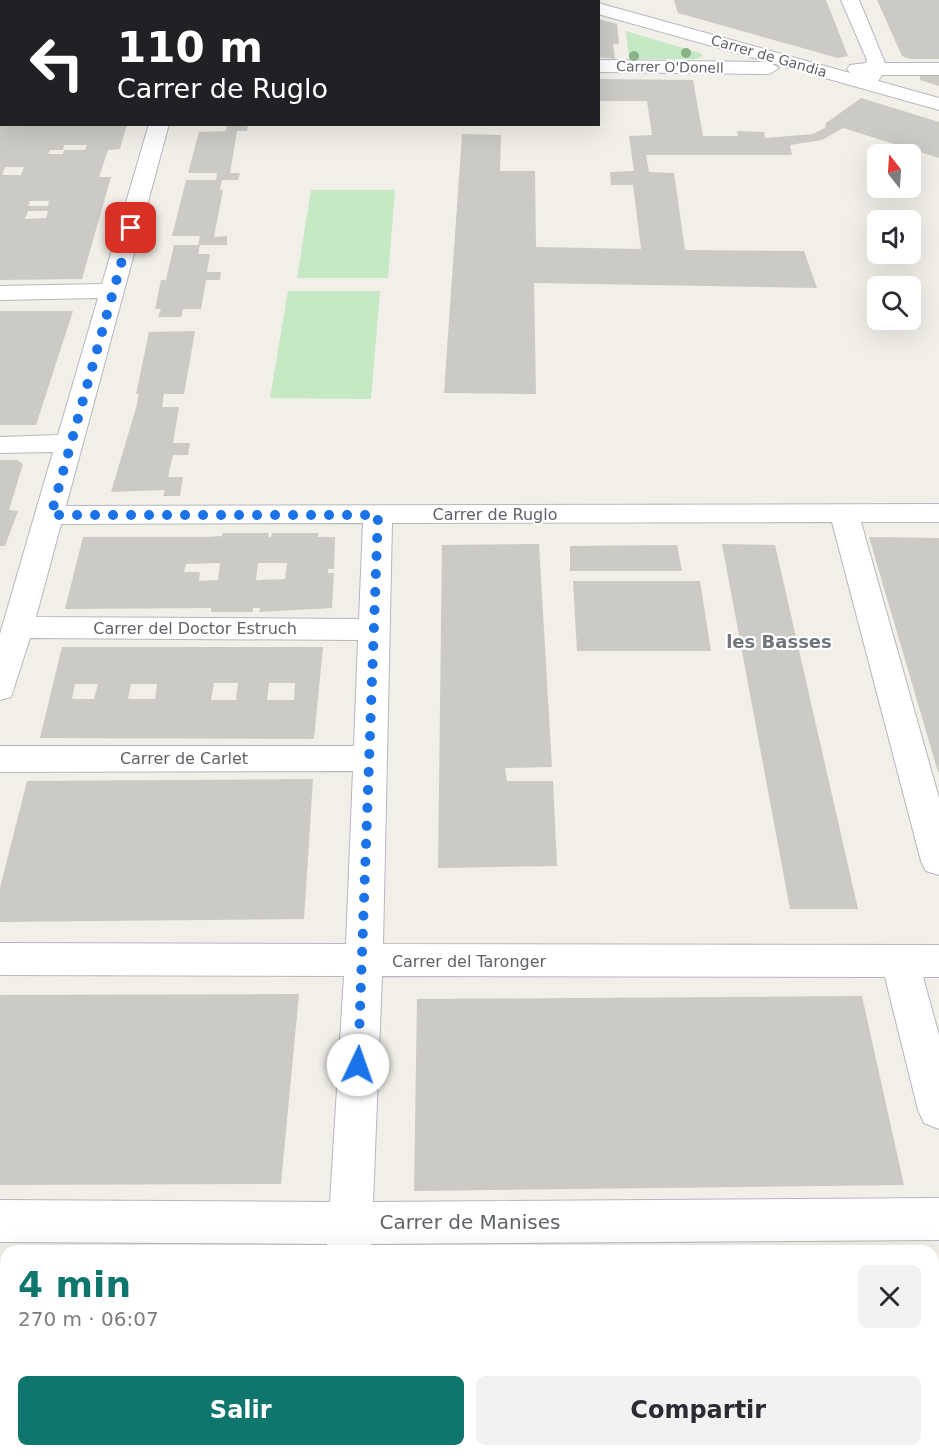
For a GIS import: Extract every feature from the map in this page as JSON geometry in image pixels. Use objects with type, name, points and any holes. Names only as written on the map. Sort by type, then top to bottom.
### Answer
[{"type":"street","points":[[650,0],[654,23]]},
{"type":"street","points":[[850,0],[874,56],[871,76],[939,69]]},
{"type":"street","name":"Carrer de Gandia","points":[[600,9],[813,69],[871,76],[939,104]]},
{"type":"street","name":"Carrer O'Donell","points":[[600,66],[813,69]]},
{"type":"street","points":[[0,689],[51,515],[158,126]]},
{"type":"street","points":[[0,293],[114,291]]},
{"type":"street","points":[[0,445],[70,443]]},
{"type":"street","points":[[844,513],[939,861]]},
{"type":"street","name":"Carrer de Ruglo","points":[[51,515],[939,513]]},
{"type":"street","points":[[349,1237],[364,960],[378,515]]},
{"type":"street","name":"Carrer del Doctor Estruch","points":[[17,627],[373,630]]},
{"type":"street","name":"Carrer de Carlet","points":[[0,759],[369,758]]},
{"type":"street","name":"Carrer del Taronger","points":[[0,959],[939,961]]},
{"type":"street","points":[[900,962],[939,1110]]},
{"type":"street","name":"Carrer de Manises","points":[[0,1221],[349,1237],[939,1219]]},
{"type":"green space","points":[[626,31],[700,53],[703,56],[697,59],[629,59]]},
{"type":"green space","points":[[311,190],[395,190],[388,278],[297,278]]},
{"type":"green space","points":[[288,291],[380,291],[371,399],[270,398]]},
{"type":"building","points":[[674,0],[826,0],[848,56],[838,58],[678,13]]},
{"type":"building","points":[[877,0],[939,0],[939,59],[910,59],[902,56]]},
{"type":"building","points":[[600,20],[617,24],[619,44],[613,44],[615,59],[600,57]]},
{"type":"building","points":[[939,74],[939,86],[920,80],[920,75]]},
{"type":"building","points":[[600,79],[693,80],[703,136],[738,136],[737,131],[764,132],[765,138],[813,134],[825,128],[826,123],[861,98],[939,122],[939,158],[921,152],[921,144],[894,144],[843,128],[822,140],[790,145],[792,155],[646,155],[649,172],[674,173],[685,250],[804,251],[817,288],[534,283],[536,394],[444,393],[462,134],[501,135],[500,171],[535,171],[536,247],[641,249],[633,185],[611,185],[610,172],[634,171],[629,136],[652,135],[647,101],[600,101]]},
{"type":"building","points":[[0,126],[126,126],[120,149],[108,150],[99,177],[111,177],[82,279],[0,280]],"holes":[[[64,145],[87,145],[85,150],[64,150],[63,154],[48,154],[50,150],[63,150]],[[5,167],[24,167],[21,175],[2,175]],[[30,201],[49,201],[48,206],[28,206]],[[28,211],[48,211],[46,218],[25,219]]]},
{"type":"building","points":[[227,126],[248,126],[247,131],[237,131],[230,173],[240,173],[238,180],[222,180],[220,190],[223,190],[214,237],[227,236],[227,245],[200,245],[198,254],[210,254],[207,272],[221,272],[220,280],[206,280],[201,309],[183,309],[181,317],[158,317],[161,309],[155,309],[161,280],[166,280],[174,245],[198,245],[200,236],[172,236],[186,180],[216,180],[217,173],[188,173],[199,132],[226,131]]},
{"type":"building","points":[[0,311],[73,311],[36,425],[0,425]]},
{"type":"building","points":[[195,331],[184,394],[164,394],[162,407],[179,407],[173,443],[190,443],[188,455],[173,455],[168,477],[183,477],[180,496],[163,496],[165,490],[111,492],[136,408],[139,394],[136,394],[149,332]]},
{"type":"building","points":[[0,460],[17,460],[23,464],[9,510],[18,511],[5,546],[0,546]]},
{"type":"building","points":[[223,533],[269,533],[268,537],[271,537],[272,533],[318,533],[318,537],[335,537],[334,569],[328,569],[328,573],[334,573],[332,608],[259,612],[260,608],[253,608],[253,612],[211,612],[211,608],[65,609],[83,537],[222,536]],"holes":[[[220,563],[218,580],[199,581],[200,572],[184,572],[186,564]],[[258,563],[287,563],[285,579],[256,580]]]},
{"type":"building","points":[[869,537],[939,538],[939,772],[938,772]]},
{"type":"building","points":[[539,544],[552,767],[505,768],[507,781],[553,781],[557,866],[438,868],[442,545]]},
{"type":"building","points":[[722,544],[775,545],[858,909],[790,909]]},
{"type":"building","points":[[677,545],[682,571],[570,571],[570,546]]},
{"type":"building","points":[[573,581],[700,581],[711,651],[577,651]]},
{"type":"building","points":[[62,647],[323,647],[314,739],[40,738]],"holes":[[[214,683],[238,683],[236,700],[211,700]],[[269,683],[295,683],[294,700],[267,700]],[[75,684],[98,684],[94,699],[72,699]],[[131,684],[157,684],[155,699],[128,699]]]},
{"type":"building","points":[[313,779],[304,919],[0,922],[0,888],[27,781]]},
{"type":"building","points":[[299,994],[281,1184],[0,1185],[0,995]]},
{"type":"building","points":[[862,996],[904,1185],[414,1191],[417,999]]},
{"type":"district","name":"les Basses","points":[[779,641]]},
{"type":"route","points":[[131,228],[51,515],[378,515],[364,960],[358,1065]]}]
